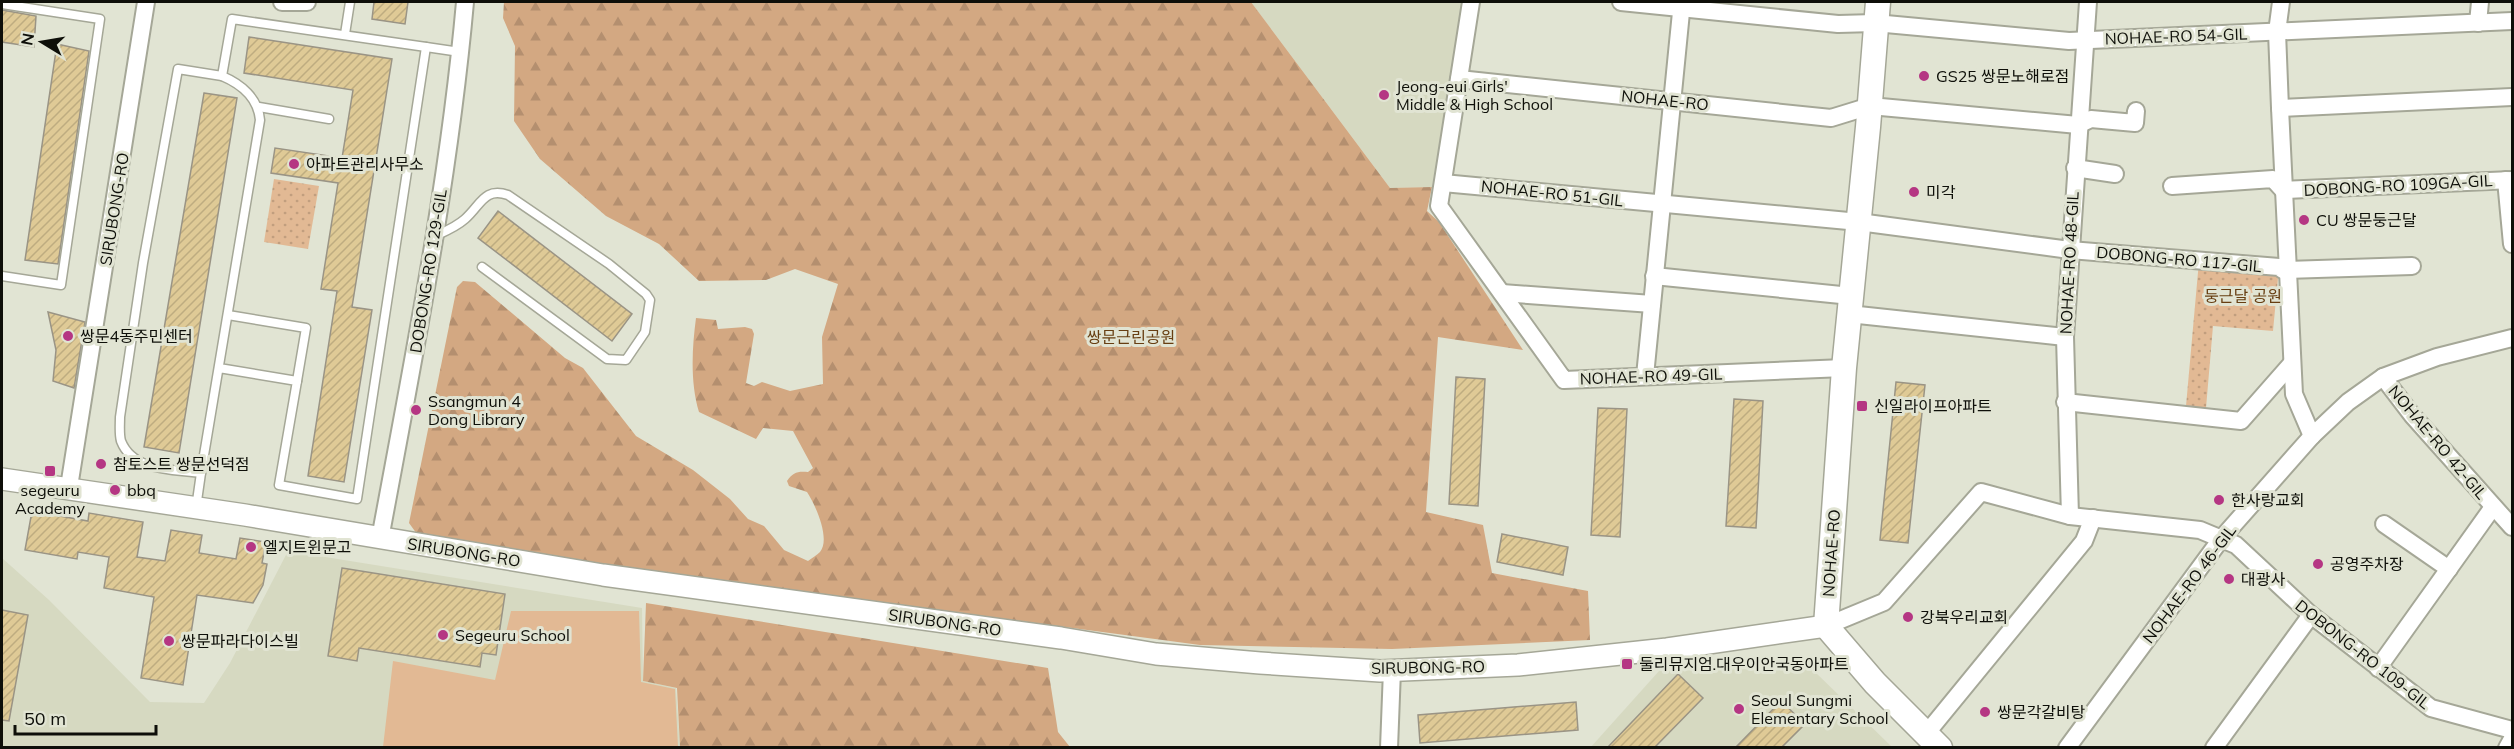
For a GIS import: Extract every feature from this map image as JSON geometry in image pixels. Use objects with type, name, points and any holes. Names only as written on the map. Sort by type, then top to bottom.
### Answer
[{"type":"main road","name":"NOHAE-RO","points":[[1826,626],[1844,368],[1877,12]]},
{"type":"main road","points":[[1826,626],[1875,683],[1933,740]]},
{"type":"street","name":"SIRUBONG-RO","points":[[69,488],[146,2]]},
{"type":"street","points":[[282,2],[307,2]]},
{"type":"street","name":"DOBONG-RO 129-GIL","points":[[380,538],[435,236],[465,2]]},
{"type":"street","name":"NOHAE-RO 49-GIL","points":[[1471,2],[1439,206],[1564,380],[1844,368]]},
{"type":"street","name":"NOHAE-RO 54-GIL","points":[[1622,2],[1682,5],[1838,24],[1877,12],[2069,41],[2512,21]]},
{"type":"street","name":"NOHAE-RO 48-GIL","points":[[2070,516],[2064,337],[2088,2]]},
{"type":"street","name":"DOBONG-RO 117-GIL","points":[[2281,2],[2277,32],[2294,394],[2312,436]]},
{"type":"street","points":[[2478,23],[2480,2]]},
{"type":"street","points":[[1645,376],[1682,5]]},
{"type":"street","name":"NOHAE-RO","points":[[1459,79],[1832,118],[1870,106],[2078,125]]},
{"type":"street","points":[[2280,108],[2512,97]]},
{"type":"street","points":[[2078,125],[2091,119],[2135,123],[2136,111]]},
{"type":"street","points":[[2075,168],[2115,174]]},
{"type":"street","points":[[2172,186],[2272,179],[2283,190]]},
{"type":"street","points":[[2509,180],[2512,244]]},
{"type":"street","name":"DOBONG-RO 109GA-GIL","points":[[2283,190],[2509,180]]},
{"type":"street","name":"NOHAE-RO 51-GIL","points":[[1443,183],[1859,222]]},
{"type":"street","points":[[1859,222],[2070,250]]},
{"type":"street","name":"DOBONG-RO 117-GIL","points":[[2070,250],[2279,267],[2287,270]]},
{"type":"street","points":[[2287,270],[2412,266]]},
{"type":"street","points":[[1654,276],[2064,337]]},
{"type":"street","points":[[1502,293],[1652,304]]},
{"type":"street","name":"NOHAE-RO 46-GIL","points":[[2067,747],[2221,539],[2312,436],[2348,402],[2383,378],[2437,357],[2512,338]]},
{"type":"street","points":[[2066,402],[2241,421],[2292,363]]},
{"type":"street","name":"NOHAE-RO 42-GIL","points":[[2383,378],[2412,415],[2512,527]]},
{"type":"street","name":"SIRUBONG-RO","points":[[2,479],[245,515],[603,575],[1061,638],[1156,654],[1260,663],[1392,670],[1518,664],[1667,649],[1826,626]]},
{"type":"street","name":"DOBONG-RO 109-GIL","points":[[1826,626],[1884,602],[1981,492],[2070,516],[2200,530],[2236,545],[2311,615],[2431,708],[2512,730]]},
{"type":"street","name":"NOHAE-RO 42-GIL","points":[[2378,668],[2493,507]]},
{"type":"street","points":[[1933,740],[2084,541],[2094,519]]},
{"type":"street","points":[[2384,524],[2449,568]]},
{"type":"street","points":[[2214,747],[2311,615]]},
{"type":"street","points":[[1389,747],[1392,670]]},
{"type":"street","points":[[2507,747],[2512,739]]},
{"type":"lane","points":[[345,34],[350,2]]},
{"type":"lane","points":[[2,4],[100,19],[61,285],[2,276]]},
{"type":"lane","points":[[222,76],[232,19],[460,52]]},
{"type":"lane","points":[[228,315],[306,327],[279,485],[357,499],[426,47]]},
{"type":"lane","points":[[196,508],[260,120],[259,107],[239,83],[222,76],[178,69],[143,263],[120,417],[120,439],[132,457],[150,466],[201,473]]},
{"type":"lane","points":[[259,107],[329,119]]},
{"type":"lane","points":[[435,236],[450,230],[466,218],[491,193],[499,192],[508,195],[609,264],[646,294],[650,300],[645,332],[626,360],[607,359],[482,267]]},
{"type":"lane","points":[[219,368],[297,381]]},
{"type":"shaded area","name":"Jeong-eui Girls' Middle & High School","points":[[1251,2],[1463,2],[1432,187],[1390,188]]},
{"type":"shaded area","name":"Segeuru School","points":[[288,551],[642,608],[643,681],[676,688],[680,747],[2,747],[2,558],[49,600],[150,702],[204,703],[230,663]]},
{"type":"shaded area","name":"Seoul Sungmi Elementary School","points":[[1811,668],[1892,747],[1590,748],[1659,671]]},
{"type":"green space","name":"쌍문근린공원","points":[[504,2],[1251,2],[1390,188],[1432,187],[1427,211],[1439,222],[1523,350],[1438,337],[1426,512],[1483,525],[1492,573],[1588,591],[1590,640],[1392,649],[1200,645],[422,541],[409,523],[457,287],[463,281],[475,282],[565,358],[583,368],[636,436],[693,470],[730,499],[748,519],[764,526],[784,550],[808,561],[820,552],[823,546],[821,522],[810,497],[807,492],[789,486],[787,481],[796,473],[808,472],[813,468],[793,431],[763,428],[756,439],[699,412],[694,389],[693,353],[696,318],[716,320],[718,329],[745,327],[752,329],[754,334],[746,383],[754,386],[762,382],[790,391],[823,384],[822,337],[838,284],[795,269],[766,280],[699,281],[659,244],[606,216],[540,159],[514,121],[515,46],[503,18]]},
{"type":"green space","points":[[274,179],[319,186],[308,249],[264,242]]},
{"type":"green space","name":"둥근달 공원","points":[[2199,261],[2279,267],[2273,331],[2213,326],[2206,408],[2186,406]]},
{"type":"green space","points":[[646,603],[1048,668],[1058,732],[1070,747],[680,747],[677,688],[643,681]]},
{"type":"green space","points":[[511,611],[639,611],[641,682],[675,689],[678,747],[383,747],[393,661],[495,680]]},
{"type":"building","points":[[374,2],[408,2],[405,24],[372,19]]},
{"type":"building","points":[[2,10],[36,16],[34,47],[2,42]]},
{"type":"building","points":[[249,37],[392,59],[352,307],[372,310],[344,482],[308,476],[337,291],[321,289],[338,183],[271,173],[275,148],[342,158],[353,90],[244,73]]},
{"type":"building","points":[[57,44],[89,51],[58,264],[25,260]]},
{"type":"building","points":[[204,93],[237,98],[179,453],[144,447]]},
{"type":"building","points":[[498,211],[632,314],[612,341],[478,238]]},
{"type":"building","name":"쌍문4동주민센터","points":[[48,312],[85,322],[74,388],[53,381],[56,350]]},
{"type":"building","points":[[1456,377],[1485,379],[1478,506],[1449,504]]},
{"type":"building","points":[[1896,382],[1925,385],[1908,543],[1880,540]]},
{"type":"building","points":[[1734,399],[1763,401],[1756,528],[1726,526]]},
{"type":"building","points":[[1598,408],[1627,409],[1620,537],[1591,535]]},
{"type":"building","name":"쌍문파라다이스빌","points":[[32,511],[88,521],[89,513],[143,522],[137,557],[165,561],[171,530],[202,535],[199,553],[236,559],[240,538],[266,542],[262,563],[267,564],[263,585],[253,603],[197,595],[183,685],[141,678],[154,597],[104,588],[109,557],[78,552],[77,559],[25,550]]},
{"type":"building","points":[[1502,534],[1568,547],[1563,575],[1497,562]]},
{"type":"building","points":[[342,568],[505,594],[496,655],[482,653],[480,667],[359,648],[357,661],[328,656]]},
{"type":"building","points":[[2,610],[28,615],[9,721],[2,720]]},
{"type":"building","points":[[1678,674],[1703,698],[1655,747],[1608,747]]},
{"type":"building","points":[[1781,701],[1805,724],[1782,747],[1736,747]]},
{"type":"building","points":[[1576,702],[1578,730],[1420,743],[1418,715]]},
{"type":"place","name":"GS25 쌍문노해로점","points":[[1924,76]]},
{"type":"place","name":"Jeong-eui Girls' Middle & High School","points":[[1384,95]]},
{"type":"place","name":"아파트관리사무소","points":[[294,164]]},
{"type":"place","name":"미각","points":[[1914,192]]},
{"type":"place","name":"CU 쌍문둥근달","points":[[2304,220]]},
{"type":"place","name":"쌍문4동주민센터","points":[[68,336]]},
{"type":"place","name":"신일라이프아파트","points":[[1862,406]]},
{"type":"place","name":"Ssangmun 4 Dong Library","points":[[416,410]]},
{"type":"place","name":"참토스트 쌍문선덕점","points":[[101,464]]},
{"type":"place","name":"segeuru Academy","points":[[50,471]]},
{"type":"place","name":"bbq","points":[[115,490]]},
{"type":"place","name":"한사랑교회","points":[[2219,500]]},
{"type":"place","name":"엘지트윈문고","points":[[251,547]]},
{"type":"place","name":"공영주차장","points":[[2318,564]]},
{"type":"place","name":"대광사","points":[[2229,579]]},
{"type":"place","name":"강북우리교회","points":[[1908,617]]},
{"type":"place","name":"Segeuru School","points":[[443,635]]},
{"type":"place","name":"쌍문파라다이스빌","points":[[169,641]]},
{"type":"place","name":"둘리뮤지엄.대우이안국동아파트","points":[[1627,664]]},
{"type":"place","name":"Seoul Sungmi Elementary School","points":[[1739,709]]},
{"type":"place","name":"쌍문각갈비탕","points":[[1985,712]]}]
